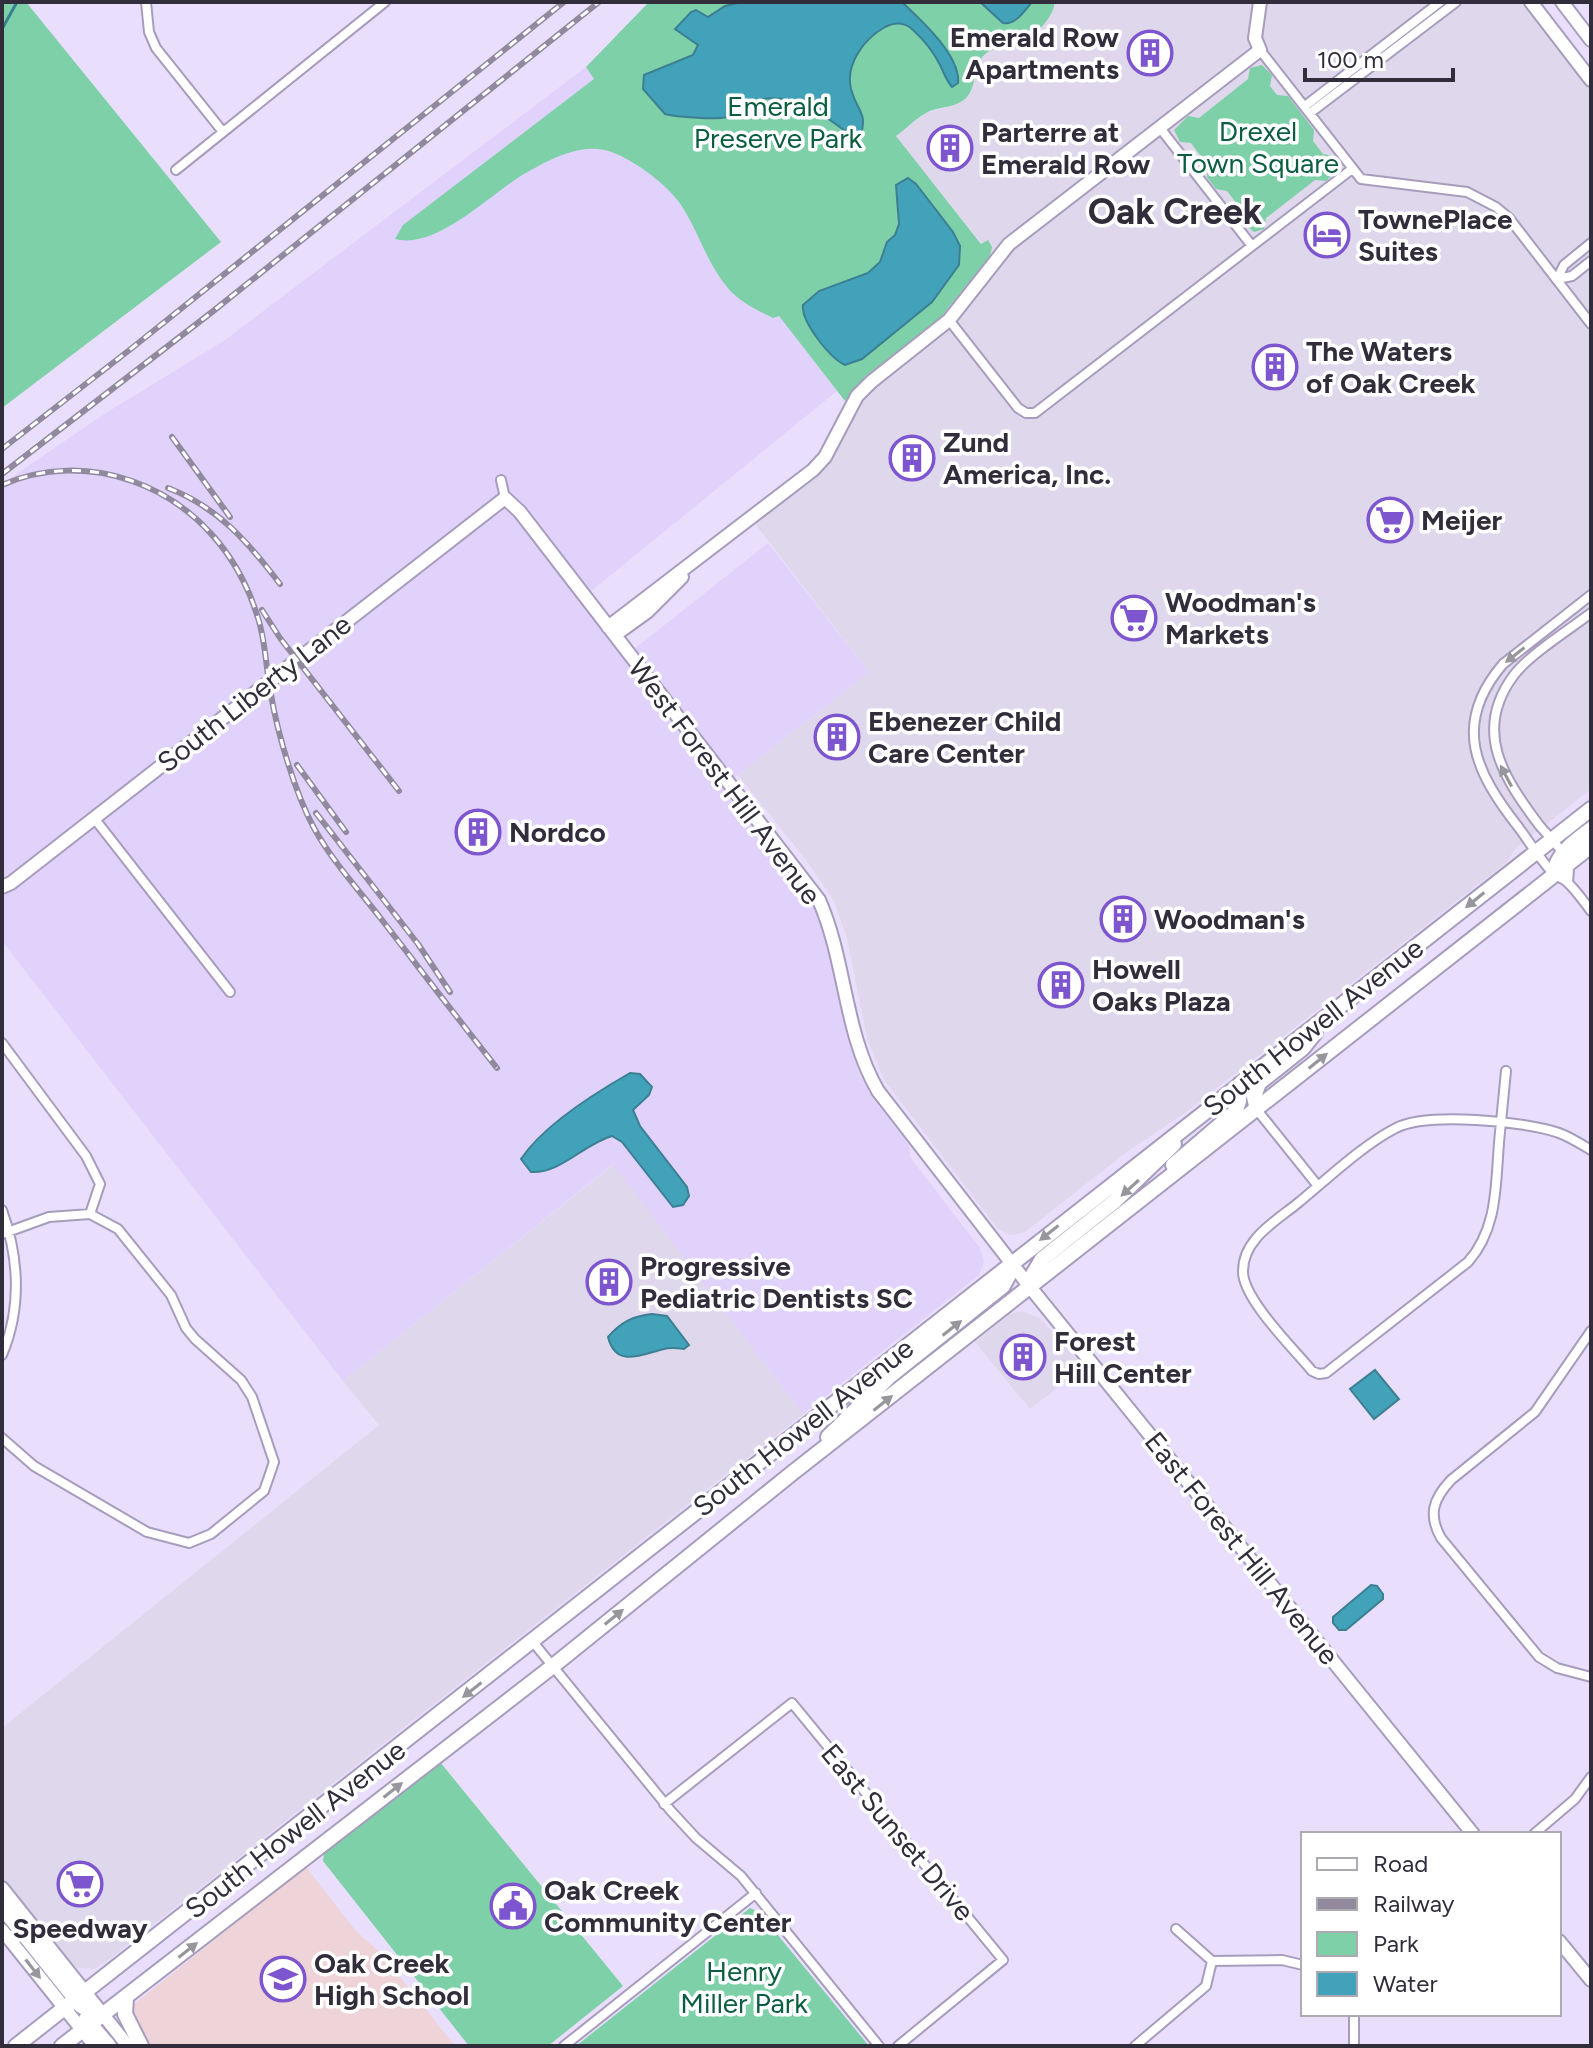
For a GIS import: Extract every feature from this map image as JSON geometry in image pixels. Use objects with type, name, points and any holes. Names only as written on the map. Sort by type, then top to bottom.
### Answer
[{"type":"main road","name":"South Howell Avenue","points":[[16,2046],[1591,809]]},
{"type":"main road","points":[[1565,858],[1591,829]]},
{"type":"main road","points":[[1554,874],[1556,863],[1591,846]]},
{"type":"main road","name":"South Howell Avenue","points":[[62,2046],[553,1666],[791,1474],[1554,874]]},
{"type":"main road","points":[[1257,1110],[1254,1097],[1259,1083],[1303,1048],[1333,1011]]},
{"type":"main road","points":[[1139,1200],[1187,1151],[1235,1112],[1240,1084]]},
{"type":"main road","points":[[1030,1287],[1032,1276],[1042,1259],[1122,1195],[1204,1112]]},
{"type":"main road","points":[[791,1474],[890,1376],[1003,1286],[1011,1263]]},
{"type":"main road","points":[[2,1907],[75,2000],[75,2012],[92,2023],[109,2046]]},
{"type":"main road","points":[[126,1998],[125,2014],[141,2046]]},
{"type":"street","points":[[146,2],[149,32],[156,48],[223,132]]},
{"type":"street","points":[[176,170],[374,5],[385,2]]},
{"type":"street","points":[[1260,2],[1255,38],[1260,50],[1361,179],[1467,192],[1483,199],[1509,218],[1591,324]]},
{"type":"street","points":[[1307,110],[1440,2]]},
{"type":"street","points":[[1307,110],[1456,2]]},
{"type":"street","points":[[1531,2],[1591,80]]},
{"type":"street","points":[[1562,2],[1591,40]]},
{"type":"street","points":[[612,631],[671,591],[695,562],[813,470],[825,457],[857,396],[949,320],[1009,244],[1260,50]]},
{"type":"street","points":[[1160,128],[1252,246]]},
{"type":"street","points":[[949,320],[1018,408],[1026,413],[1035,413],[1352,169]]},
{"type":"street","points":[[1557,279],[1564,265],[1591,243]]},
{"type":"street","points":[[1557,279],[1572,276],[1591,261]]},
{"type":"street","name":"West Forest Hill Avenue","points":[[501,480],[505,498],[520,512],[819,900],[830,927],[870,1078],[1011,1263]]},
{"type":"street","name":"South Liberty Lane","points":[[2,887],[505,498]]},
{"type":"street","points":[[1591,595],[1503,664],[1483,691],[1473,736],[1487,785],[1554,874],[1568,883],[1591,911]]},
{"type":"street","points":[[1568,883],[1565,858],[1508,782],[1494,738],[1501,698],[1515,673],[1591,613]]},
{"type":"street","points":[[94,818],[230,992]]},
{"type":"street","points":[[2,1043],[86,1156],[100,1184],[90,1214]]},
{"type":"street","points":[[1506,1071],[1500,1123],[1492,1221],[1480,1248],[1468,1262],[1326,1373],[1312,1371],[1252,1296],[1243,1273],[1244,1259],[1251,1244],[1318,1186],[1398,1127],[1427,1120],[1500,1123],[1558,1133],[1591,1150]]},
{"type":"street","points":[[1257,1110],[1318,1186]]},
{"type":"street","points":[[2,1210],[16,1272],[16,1316],[2,1355]]},
{"type":"street","points":[[2,1438],[34,1466],[147,1532],[189,1543],[211,1534],[264,1491],[274,1462],[252,1397],[241,1380],[186,1328],[171,1295],[118,1229],[90,1214],[49,1217],[6,1232]]},
{"type":"street","name":"East Forest Hill Avenue","points":[[1011,1263],[1471,1832]]},
{"type":"street","points":[[1591,1331],[1535,1412],[1451,1480],[1439,1492],[1433,1507],[1433,1523],[1441,1538],[1532,1650],[1557,1668],[1591,1677]]},
{"type":"street","points":[[533,1642],[664,1804],[696,1838],[734,1868],[756,1893],[879,2046]]},
{"type":"street","name":"East Sunset Drive","points":[[664,1804],[792,1703],[1003,1960],[898,2046]]},
{"type":"street","points":[[1536,1832],[1575,1799],[1591,1777]]},
{"type":"street","points":[[2,1888],[92,2023],[128,2046]]},
{"type":"street","points":[[564,2046],[756,1893]]},
{"type":"street","points":[[1176,1929],[1212,1961],[1282,1960],[1301,1965]]},
{"type":"street","points":[[2,1930],[75,2000]]},
{"type":"street","points":[[1561,1943],[1591,1980]]},
{"type":"street","points":[[1135,2046],[1206,1986],[1212,1961]]},
{"type":"street","points":[[1354,2016],[1354,2046]]},
{"type":"street","points":[[92,2023],[95,2046]]},
{"type":"shaded area","name":"Drexel Town Square","points":[[1055,2],[1523,2],[1591,91],[1591,789],[1515,849],[1507,862],[1186,1112],[1124,1154],[1025,1232],[1010,1235],[998,1229],[884,1080],[867,1038],[847,938],[834,901],[806,860],[738,775],[869,672],[746,512],[810,463],[826,443],[850,392],[882,363],[987,240],[982,244],[896,136],[926,113],[948,107],[973,82],[976,65],[984,55],[995,48],[1016,44],[1030,37],[1055,7]]},
{"type":"shaded area","points":[[586,67],[837,391],[579,601],[624,657],[768,543],[869,672],[724,786],[813,903],[827,944],[847,1036],[860,1076],[874,1100],[909,1145],[910,1157],[980,1248],[984,1262],[979,1275],[803,1414],[613,1164],[343,1381],[2,941],[2,484],[101,416],[225,340]]},
{"type":"shaded area","points":[[614,1164],[803,1414],[111,1958],[94,1969],[77,1968],[71,1964],[2,1877],[2,1728],[379,1425],[343,1381]]},
{"type":"shaded area","points":[[1022,1311],[1040,1318],[1084,1367],[1030,1409],[975,1342],[1010,1314]]},
{"type":"shaded area","name":"Oak Creek High School","points":[[306,1867],[356,1931],[382,1954],[455,2046],[146,2046],[132,2020],[131,2007]]},
{"type":"green space","points":[[2,2],[26,2],[221,242],[2,408]]},
{"type":"green space","name":"Emerald Preserve Park","points":[[649,2],[1055,2],[1050,16],[1034,34],[1021,42],[985,54],[966,98],[926,113],[896,136],[981,244],[988,240],[992,247],[990,256],[941,317],[866,376],[845,401],[779,316],[773,318],[755,309],[727,287],[713,267],[686,212],[672,194],[654,177],[620,155],[589,149],[560,156],[524,174],[445,229],[411,240],[395,239],[403,225],[594,79],[586,67]]},
{"type":"green space","name":"Drexel Town Square","points":[[1262,65],[1272,75],[1270,86],[1277,95],[1288,96],[1314,130],[1313,141],[1323,154],[1334,156],[1339,169],[1326,181],[1315,180],[1266,218],[1264,229],[1254,232],[1240,220],[1241,209],[1227,191],[1216,189],[1207,177],[1208,166],[1191,143],[1180,142],[1174,130],[1188,116],[1199,118],[1248,79],[1250,68]]},
{"type":"green space","points":[[440,1762],[623,1986],[548,2046],[469,2046],[323,1861],[324,1853]]},
{"type":"green space","name":"Henry Miller Park","points":[[750,1908],[759,1912],[869,2046],[576,2046]]},
{"type":"water","points":[[742,2],[902,2],[946,50],[957,72],[958,83],[952,87],[935,56],[917,34],[907,25],[896,24],[885,27],[863,45],[851,70],[851,89],[863,118],[859,142],[823,115],[797,102],[783,99],[753,101],[722,118],[665,114],[643,89],[644,75],[693,55],[698,45],[675,29],[691,12],[696,10],[708,17],[725,6]]},
{"type":"water","points":[[980,2],[1032,2],[1019,17],[1003,23]]},
{"type":"water","points":[[908,178],[953,232],[960,246],[959,265],[932,302],[862,359],[845,365],[818,339],[807,321],[803,305],[819,291],[868,273],[880,262],[887,242],[895,235],[899,224],[896,185]]},
{"type":"water","points":[[630,1073],[640,1074],[652,1087],[649,1095],[633,1110],[640,1126],[687,1187],[689,1196],[683,1205],[673,1207],[622,1142],[612,1136],[562,1164],[542,1171],[531,1172],[521,1159],[542,1134],[586,1100]]},
{"type":"water","points":[[652,1314],[667,1316],[689,1345],[684,1349],[667,1348],[631,1357],[617,1353],[608,1337],[628,1321]]},
{"type":"water","points":[[1375,1370],[1399,1399],[1374,1419],[1350,1389]]},
{"type":"water","points":[[1371,1585],[1377,1586],[1383,1599],[1346,1630],[1339,1630],[1333,1623],[1333,1617]]},
{"type":"waterway","points":[[2,29],[17,2]]},
{"type":"railway","points":[[2,449],[564,2]]},
{"type":"railway","points":[[2,474],[212,312],[599,2]]},
{"type":"railway","points":[[172,437],[230,517]]},
{"type":"railway","points":[[2,485],[50,472],[83,471],[116,476],[176,503],[212,534],[239,573],[258,618],[283,745],[300,798],[314,828],[337,864],[497,1068]]},
{"type":"railway","points":[[168,488],[202,505],[231,527],[280,584]]},
{"type":"railway","points":[[262,610],[280,638],[399,791]]},
{"type":"railway","points":[[297,765],[346,832]]},
{"type":"railway","points":[[316,813],[418,944],[450,992]]},
{"type":"place","name":"Emerald Row Apartments","points":[[1150,53]]},
{"type":"place","name":"Parterre at Emerald Row","points":[[950,148]]},
{"type":"place","name":"TownePlace Suites","points":[[1327,235]]},
{"type":"place","name":"The Waters of Oak Creek","points":[[1275,367]]},
{"type":"place","name":"Zund America, Inc.","points":[[912,458]]},
{"type":"place","name":"Meijer","points":[[1390,520]]},
{"type":"place","name":"Woodman's Markets","points":[[1134,618]]},
{"type":"place","name":"Ebenezer Child Care Center","points":[[837,737]]},
{"type":"place","name":"Nordco","points":[[478,832]]},
{"type":"place","name":"Woodman's","points":[[1123,919]]},
{"type":"place","name":"Howell Oaks Plaza","points":[[1061,985]]},
{"type":"place","name":"Progressive Pediatric Dentists SC","points":[[609,1282]]},
{"type":"place","name":"Forest Hill Center","points":[[1023,1357]]},
{"type":"place","name":"Speedway","points":[[80,1884]]},
{"type":"place","name":"Oak Creek Community Center","points":[[513,1906]]},
{"type":"place","name":"Oak Creek High School","points":[[283,1979]]},
{"type":"district","name":"Oak Creek","points":[[1175,211]]}]
